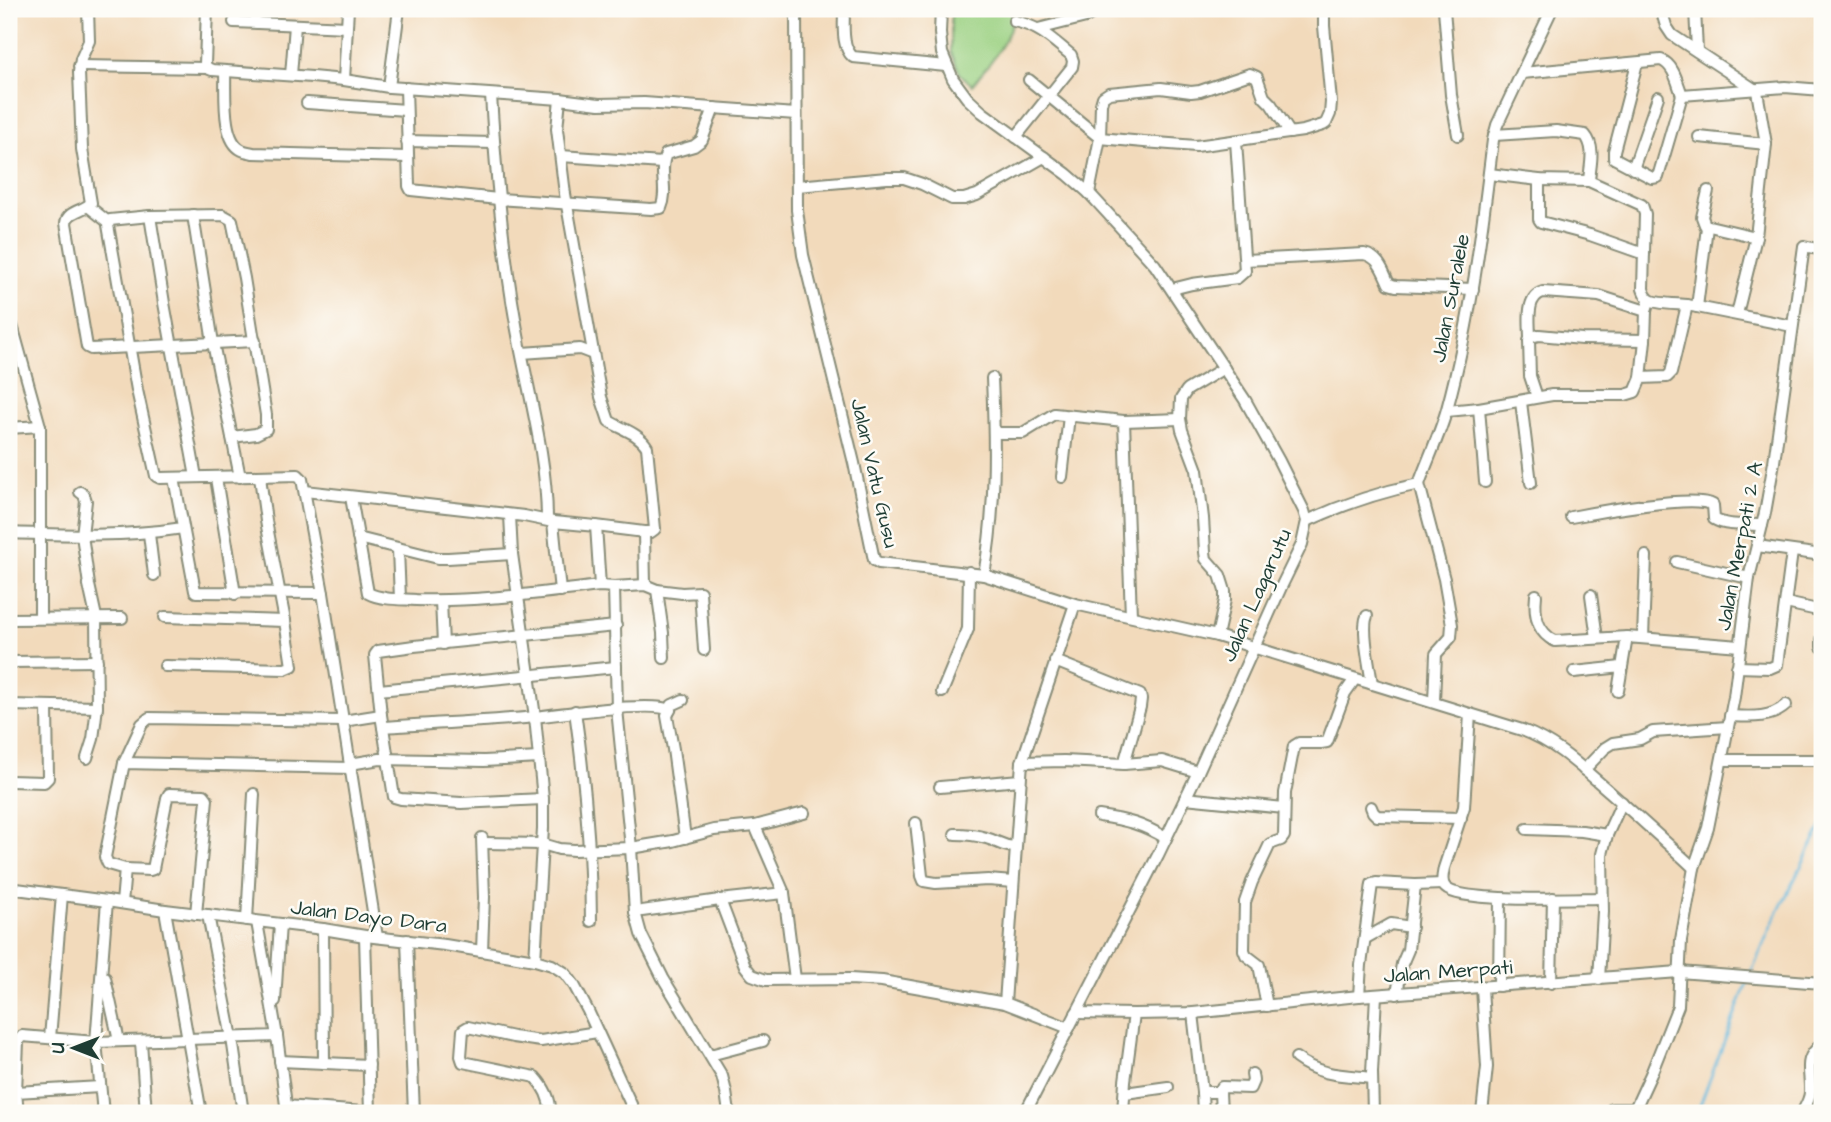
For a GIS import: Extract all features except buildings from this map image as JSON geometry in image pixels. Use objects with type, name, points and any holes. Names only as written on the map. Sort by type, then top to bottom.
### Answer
[{"type":"street","points":[[88,9],[89,41],[79,66],[82,149],[91,203],[69,215],[66,223],[87,347],[91,349],[255,341]]},
{"type":"street","points":[[207,9],[207,68]]},
{"type":"street","points":[[344,80],[348,9]]},
{"type":"street","points":[[389,87],[399,9]]},
{"type":"street","name":"Jalan Vatu Gusu","points":[[796,9],[797,210],[803,255],[854,463],[874,560],[879,563],[984,575],[1075,604],[1217,636],[1254,648]]},
{"type":"street","points":[[844,9],[845,39],[849,55],[946,66]]},
{"type":"street","name":"Jalan Lagarutu","points":[[941,9],[940,44],[953,79],[982,112],[1089,193],[1145,253],[1245,400],[1279,461],[1307,521],[1303,544],[1198,772],[1025,1113]]},
{"type":"street","points":[[1038,29],[1086,17],[1100,9]]},
{"type":"street","points":[[1029,80],[1100,138],[1196,146],[1303,131],[1323,125],[1329,119],[1331,102],[1324,9]]},
{"type":"street","points":[[1444,9],[1451,95],[1458,135]]},
{"type":"street","name":"Jalan Suralele","points":[[1419,484],[1447,411],[1473,289],[1485,218],[1494,135],[1502,112],[1552,9]]},
{"type":"street","points":[[1661,9],[1669,31],[1757,91],[1766,144],[1756,237],[1737,314]]},
{"type":"street","points":[[1695,9],[1697,51]]},
{"type":"street","points":[[1014,21],[1038,29],[1071,55],[1073,61],[1072,67],[1016,137]]},
{"type":"street","points":[[234,22],[347,27]]},
{"type":"street","points":[[291,75],[295,25]]},
{"type":"street","points":[[1522,74],[1656,60],[1670,65],[1682,95],[1658,177],[1652,178],[1615,159],[1613,155],[1637,63]]},
{"type":"street","points":[[79,66],[207,68],[344,80],[389,87],[599,104],[643,103],[796,114]]},
{"type":"street","points":[[225,71],[228,130],[233,141],[242,150],[253,153],[408,157]]},
{"type":"street","points":[[1089,193],[1100,138],[1101,104],[1103,97],[1109,93],[1161,88],[1200,91],[1251,74],[1257,77],[1264,97],[1290,132]]},
{"type":"street","points":[[406,88],[411,190],[567,205],[661,208],[664,201],[662,163],[666,153],[694,146],[702,139],[714,108]]},
{"type":"street","points":[[1682,95],[1785,88],[1822,90]]},
{"type":"street","points":[[491,95],[498,199],[522,353],[533,405],[560,591]]},
{"type":"street","points":[[1633,169],[1658,96]]},
{"type":"street","points":[[305,491],[644,532],[655,529],[647,447],[637,436],[608,421],[605,414],[567,205],[557,129],[559,99]]},
{"type":"street","points":[[307,103],[407,110]]},
{"type":"street","points":[[1494,135],[1556,131],[1585,135],[1592,148],[1589,181]]},
{"type":"street","points":[[1699,137],[1766,144]]},
{"type":"street","points":[[407,141],[494,143]]},
{"type":"street","points":[[1172,289],[1237,278],[1245,271],[1236,141]]},
{"type":"street","points":[[561,156],[662,163]]},
{"type":"street","points":[[797,186],[904,178],[952,200],[964,200],[1044,157]]},
{"type":"street","points":[[1447,411],[1479,408],[1552,394],[1625,395],[1634,392],[1641,378],[1648,305],[1643,289],[1646,219],[1644,209],[1637,203],[1589,181],[1539,180],[1489,174]]},
{"type":"street","points":[[1539,180],[1541,222],[1590,234],[1644,254]]},
{"type":"street","points":[[1708,191],[1702,217],[1707,227],[1756,237]]},
{"type":"street","points":[[88,206],[108,222],[155,474],[160,478],[298,475],[302,479],[323,593],[377,937]]},
{"type":"street","points":[[108,222],[113,219],[193,215],[223,215],[232,220],[266,415],[266,429],[256,434],[232,437]]},
{"type":"street","points":[[193,215],[213,343],[240,477]]},
{"type":"street","points":[[150,216],[196,477]]},
{"type":"street","points":[[1641,378],[1670,375],[1692,306],[1707,227]]},
{"type":"street","name":"Jalan Merpati 2 A","points":[[1634,1111],[1678,1006],[1681,940],[1694,868],[1708,828],[1729,721],[1749,578],[1762,525],[1784,400],[1804,246],[1822,247]]},
{"type":"street","points":[[1245,260],[1364,254],[1377,260],[1389,284],[1473,289]]},
{"type":"street","points":[[1537,397],[1530,376],[1530,338],[1531,304],[1537,293],[1599,296],[1648,305],[1692,306],[1792,326]]},
{"type":"street","points":[[12,325],[40,426],[40,618]]},
{"type":"street","points":[[1530,338],[1539,335],[1645,340]]},
{"type":"street","points":[[522,353],[580,349],[593,354]]},
{"type":"street","points":[[1217,636],[1225,591],[1220,575],[1206,559],[1197,470],[1182,430],[1180,405],[1183,394],[1224,369]]},
{"type":"street","points":[[984,575],[991,529],[995,469],[992,378]]},
{"type":"street","points":[[1521,401],[1531,483]]},
{"type":"street","points":[[1479,408],[1485,482]]},
{"type":"street","points":[[995,433],[1023,433],[1054,414],[1124,421],[1181,419]]},
{"type":"street","points":[[1062,477],[1069,416]]},
{"type":"street","points":[[1124,421],[1131,616]]},
{"type":"street","points":[[9,428],[40,426]]},
{"type":"street","points":[[165,666],[292,666],[260,477]]},
{"type":"street","points":[[174,478],[195,591],[199,594],[323,593]]},
{"type":"street","points":[[216,478],[235,594]]},
{"type":"street","points":[[1307,521],[1382,491],[1419,484],[1444,579],[1452,625],[1451,637],[1437,654],[1434,701]]},
{"type":"street","points":[[80,492],[86,501],[82,535],[96,617],[97,706],[87,758]]},
{"type":"street","points":[[351,497],[368,593],[400,599],[441,601],[600,586],[645,585],[657,590],[700,592],[704,650]]},
{"type":"street","points":[[1571,517],[1662,503],[1706,502],[1713,505],[1714,519],[1719,522],[1762,525]]},
{"type":"street","points":[[510,515],[512,554],[535,717],[543,799],[535,960]]},
{"type":"street","points":[[596,526],[600,586]]},
{"type":"street","points":[[9,533],[149,534],[183,528]]},
{"type":"street","points":[[644,532],[645,585]]},
{"type":"street","points":[[149,534],[154,575]]},
{"type":"street","points":[[358,538],[421,555],[448,558],[512,554]]},
{"type":"street","points":[[1757,546],[1822,555]]},
{"type":"street","points":[[398,549],[400,599]]},
{"type":"street","points":[[1737,667],[1775,667],[1792,552]]},
{"type":"street","points":[[1643,638],[1646,556]]},
{"type":"street","points":[[1677,562],[1749,578]]},
{"type":"street","points":[[942,692],[968,629],[969,572]]},
{"type":"street","points":[[614,587],[617,709],[635,912],[641,934],[663,978],[710,1055],[724,1085],[729,1113]]},
{"type":"street","points":[[657,590],[664,658]]},
{"type":"street","points":[[1536,594],[1535,616],[1548,638],[1555,641],[1627,637],[1740,646]]},
{"type":"street","points":[[1591,595],[1597,638]]},
{"type":"street","points":[[441,601],[443,644]]},
{"type":"street","points":[[1786,603],[1822,611]]},
{"type":"street","points":[[1005,1003],[1022,762],[1075,604]]},
{"type":"street","points":[[165,617],[285,621]]},
{"type":"street","points":[[1367,617],[1365,631],[1372,684]]},
{"type":"street","points":[[9,619],[122,618]]},
{"type":"street","points":[[543,799],[461,803],[394,797],[374,658],[378,651],[616,626]]},
{"type":"street","points":[[1618,691],[1627,637]]},
{"type":"street","points":[[1822,639],[1822,647]]},
{"type":"street","points":[[1254,648],[1434,701],[1539,736],[1622,802],[1694,868]]},
{"type":"street","points":[[1055,661],[1140,697],[1124,764]]},
{"type":"street","points":[[9,662],[97,662]]},
{"type":"street","points":[[379,690],[616,667]]},
{"type":"street","points":[[1574,672],[1622,667]]},
{"type":"street","points":[[1267,1006],[1259,965],[1246,956],[1244,950],[1244,910],[1252,882],[1270,844],[1284,836],[1284,808],[1296,744],[1327,742],[1345,693],[1355,679]]},
{"type":"street","points":[[683,700],[672,705],[667,716],[685,838]]},
{"type":"street","points":[[9,705],[97,706]]},
{"type":"street","points":[[1584,770],[1613,743],[1640,739],[1653,732],[1769,715],[1779,712],[1786,705]]},
{"type":"street","points":[[9,782],[45,782],[48,778],[47,706]]},
{"type":"street","points":[[195,914],[206,799],[204,796],[178,793],[168,795],[153,869],[125,869],[108,864],[105,858],[124,763],[142,724],[149,718],[382,721],[535,717],[575,711],[664,706],[670,710]]},
{"type":"street","points":[[575,711],[584,784],[591,921]]},
{"type":"street","points":[[1470,714],[1464,807],[1444,868],[1443,884],[1448,890],[1462,895],[1500,898],[1602,898]]},
{"type":"street","points":[[124,763],[351,766],[380,760],[484,761],[539,758]]},
{"type":"street","points":[[1722,760],[1822,760]]},
{"type":"street","points":[[1022,762],[1124,764],[1162,761],[1198,772]]},
{"type":"street","points":[[940,787],[1020,780]]},
{"type":"street","points":[[254,794],[252,921],[274,1017],[286,1110],[373,1113],[365,936]]},
{"type":"street","points":[[1185,799],[1284,808]]},
{"type":"street","points":[[1599,979],[1602,854],[1607,835],[1622,802]]},
{"type":"street","points":[[1371,807],[1377,816],[1461,818]]},
{"type":"street","points":[[482,951],[482,840],[541,844],[559,849],[631,848],[652,846],[714,830],[755,826],[804,813]]},
{"type":"street","points":[[1099,816],[1144,825],[1166,838]]},
{"type":"street","points":[[916,823],[924,881],[1013,882]]},
{"type":"street","points":[[755,826],[784,892],[795,979]]},
{"type":"street","points":[[1527,829],[1582,831],[1607,835]]},
{"type":"street","points":[[955,834],[988,838],[1003,846],[1015,847]]},
{"type":"street","points":[[122,903],[125,869]]},
{"type":"street","points":[[1359,996],[1372,884],[1443,884]]},
{"type":"street","points":[[1397,993],[1402,964],[1408,950],[1415,885]]},
{"type":"street","name":"Jalan Dayo Dara","points":[[9,888],[165,911],[407,940],[535,960],[557,967],[568,976],[588,1011],[635,1113]]},
{"type":"street","points":[[635,912],[784,892]]},
{"type":"street","points":[[50,1038],[62,895]]},
{"type":"street","points":[[1499,986],[1500,898]]},
{"type":"street","points":[[1551,983],[1553,898]]},
{"type":"street","points":[[720,900],[745,966],[752,975],[766,980],[882,981],[1005,1003],[1069,1028]]},
{"type":"street","points":[[103,1113],[96,1042],[107,901]]},
{"type":"street","points":[[165,911],[201,1113]]},
{"type":"street","points":[[208,915],[232,1038],[243,1113]]},
{"type":"street","points":[[274,1017],[279,923]]},
{"type":"street","points":[[1366,938],[1391,924],[1411,927]]},
{"type":"street","points":[[323,929],[324,1063]]},
{"type":"street","points":[[407,940],[414,1113]]},
{"type":"street","points":[[103,965],[118,1041]]},
{"type":"street","name":"Jalan Merpati","points":[[1076,1013],[1193,1013],[1359,996],[1679,972],[1822,983]]},
{"type":"street","points":[[1482,988],[1487,1067],[1482,1113]]},
{"type":"street","points":[[1373,1113],[1376,995]]},
{"type":"street","points":[[1193,1013],[1203,1113]]},
{"type":"street","points":[[1124,1113],[1134,1014]]},
{"type":"street","points":[[550,1113],[549,1100],[535,1077],[463,1062],[463,1030],[468,1027],[541,1041],[597,1032]]},
{"type":"street","points":[[18,1113],[16,1092],[19,1038],[25,1036],[96,1042],[141,1042],[277,1036]]},
{"type":"street","points":[[710,1055],[763,1041]]},
{"type":"street","points":[[141,1042],[146,1113]]},
{"type":"street","points":[[1802,1113],[1810,1094],[1812,1052],[1822,1044]]},
{"type":"street","points":[[1296,1058],[1323,1073],[1372,1078]]},
{"type":"street","points":[[280,1061],[369,1065]]},
{"type":"street","points":[[1221,1113],[1222,1087],[1250,1088],[1252,1074]]},
{"type":"street","points":[[16,1092],[100,1087]]},
{"type":"street","points":[[1125,1093],[1168,1087]]},
{"type":"street","points":[[1202,1092],[1220,1092]]},
{"type":"street","points":[[1610,1113],[1612,1109],[1634,1111]]},
{"type":"green space","points":[[951,9],[1015,9],[1004,41],[972,85],[960,74],[951,52]]},
{"type":"waterway","points":[[1751,973],[1771,926],[1822,825]]},
{"type":"waterway","points":[[1697,1113],[1748,980]]}]
